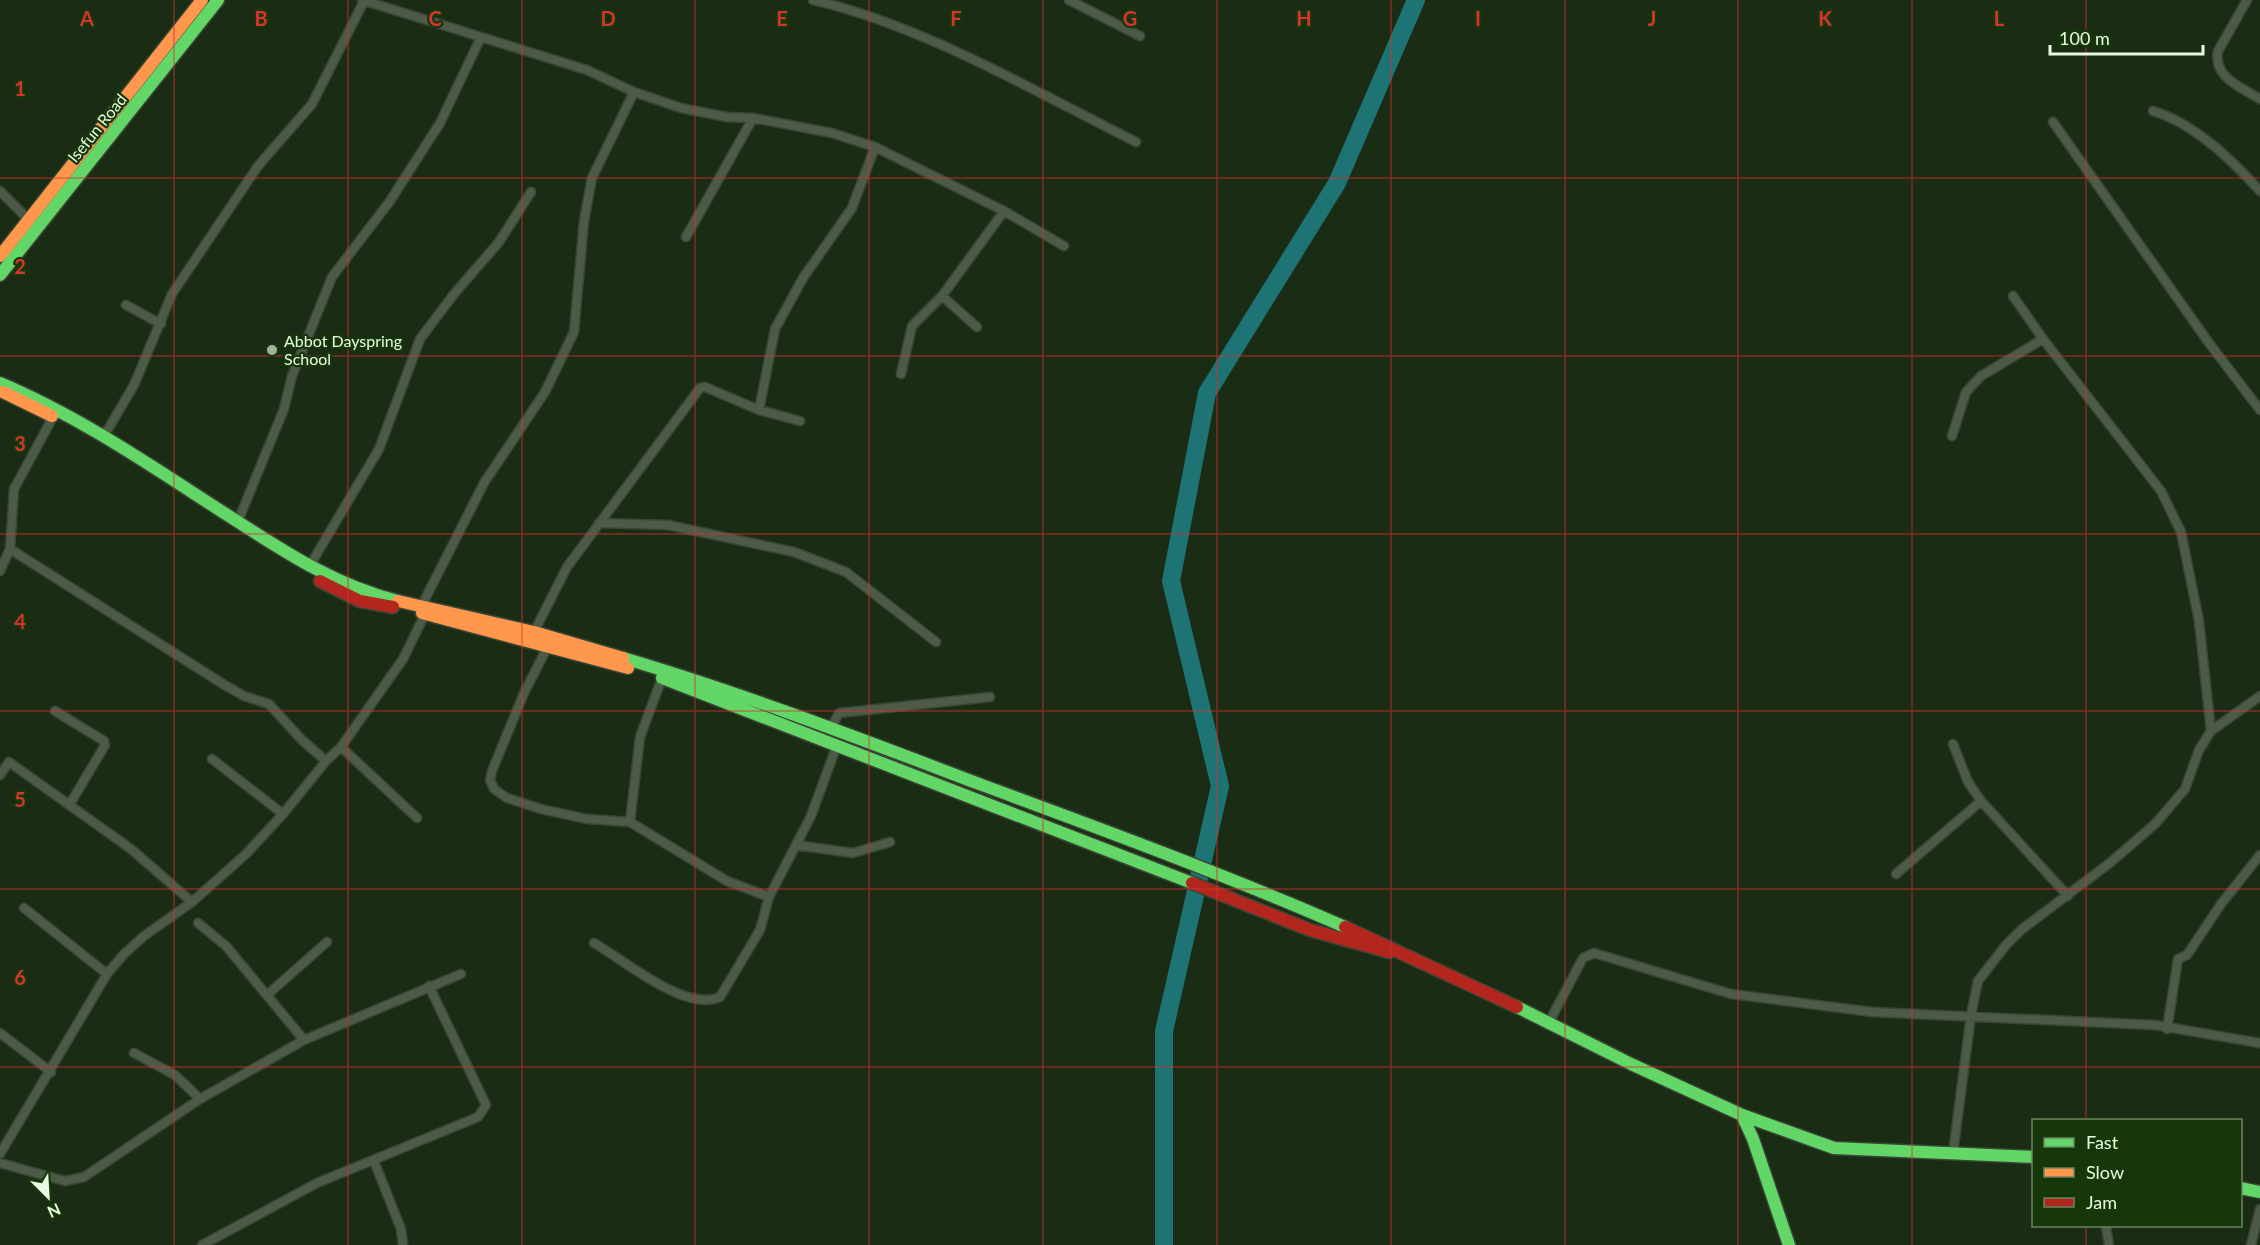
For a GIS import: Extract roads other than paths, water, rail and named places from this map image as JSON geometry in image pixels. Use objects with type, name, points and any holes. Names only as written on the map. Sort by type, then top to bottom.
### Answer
[{"type":"street","name":"Isefun Road","points":[[0,275],[218,0]]},
{"type":"street","points":[[104,436],[134,385],[172,294],[258,166],[312,104],[363,0],[587,70],[634,92],[681,108],[727,117],[753,118],[832,133],[874,147],[1004,211],[1064,246]]},
{"type":"street","points":[[813,0],[852,9],[986,65],[1136,142]]},
{"type":"street","points":[[1069,0],[1140,36]]},
{"type":"street","points":[[2247,0],[2218,51],[2216,61],[2219,70],[2229,80],[2260,99]]},
{"type":"street","name":"Isefun Road","points":[[0,256],[199,1]]},
{"type":"street","points":[[238,522],[284,409],[292,376],[332,277],[390,201],[440,123],[481,37]]},
{"type":"street","points":[[0,1154],[51,1072],[107,974],[144,936],[192,902],[246,854],[284,814],[326,761],[341,747],[403,659],[424,609],[484,483],[545,392],[574,332],[584,221],[592,178],[634,92]]},
{"type":"street","points":[[2153,111],[2174,117],[2237,166],[2260,191]]},
{"type":"street","points":[[686,237],[753,118]]},
{"type":"street","points":[[2053,122],[2209,343],[2260,410]]},
{"type":"street","points":[[759,410],[775,329],[803,278],[852,208],[874,147]]},
{"type":"street","points":[[0,191],[29,220]]},
{"type":"street","points":[[309,567],[379,449],[420,339],[454,294],[499,242],[531,192]]},
{"type":"street","points":[[901,374],[912,326],[942,296],[1004,211]]},
{"type":"street","points":[[942,296],[977,327]]},
{"type":"street","points":[[2013,296],[2043,339],[2161,491],[2181,532],[2199,621],[2211,731]]},
{"type":"street","points":[[126,305],[161,324]]},
{"type":"street","points":[[1953,436],[1966,392],[1982,376],[2043,339]]},
{"type":"street","points":[[0,383],[31,396],[104,436],[309,567],[369,594],[662,678],[1187,882],[1237,904],[1348,945],[1399,954]]},
{"type":"street","points":[[534,632],[567,567],[700,388],[705,387],[759,410],[800,421]]},
{"type":"street","points":[[0,391],[53,417],[151,475],[299,570],[360,601],[424,609],[534,632],[693,679],[831,728],[1193,866],[1247,884],[1357,932],[1399,954],[1468,982],[1548,1024],[1742,1114],[1834,1148],[2032,1158]]},
{"type":"street","points":[[0,571],[10,549],[14,489],[53,417]]},
{"type":"street","points":[[598,524],[668,525],[794,552],[846,572],[936,642]]},
{"type":"street","points":[[10,549],[223,684],[244,696],[268,704],[302,740],[326,761]]},
{"type":"street","points":[[548,646],[524,693],[492,771],[490,780],[494,789],[507,798],[541,809],[587,819],[630,822],[727,881],[769,897]]},
{"type":"street","points":[[630,822],[640,737],[662,678]]},
{"type":"street","points":[[1953,1153],[1971,1015],[1978,981],[1989,964],[2021,930],[2068,896],[2155,825],[2185,789],[2199,750],[2211,731],[2260,696]]},
{"type":"street","points":[[831,728],[839,713],[990,697]]},
{"type":"street","points":[[55,711],[104,741],[105,745],[70,804]]},
{"type":"street","points":[[1953,744],[1968,782],[1981,801],[2068,896]]},
{"type":"street","points":[[594,943],[677,994],[694,1000],[713,1000],[720,997],[760,930],[769,897],[811,816],[837,745]]},
{"type":"street","points":[[341,747],[417,818]]},
{"type":"street","points":[[212,759],[284,814]]},
{"type":"street","points":[[0,775],[9,762],[131,849],[192,902]]},
{"type":"street","points":[[1896,874],[1981,801]]},
{"type":"street","points":[[796,845],[854,853],[890,842]]},
{"type":"street","points":[[2167,1029],[2178,959],[2187,955],[2221,904],[2260,855]]},
{"type":"street","points":[[24,908],[107,974]]},
{"type":"street","points":[[198,923],[226,946],[304,1040]]},
{"type":"street","points":[[267,995],[327,942]]},
{"type":"street","points":[[1548,1024],[1583,958],[1594,953],[1731,994],[1872,1012],[2155,1025],[2167,1029],[2260,1043]]},
{"type":"street","points":[[0,1163],[65,1181],[78,1179],[200,1099],[304,1040],[461,974]]},
{"type":"street","points":[[202,1245],[317,1183],[478,1117],[486,1105],[429,986]]},
{"type":"street","points":[[0,1034],[51,1072]]},
{"type":"street","points":[[134,1053],[175,1075],[200,1099]]},
{"type":"street","points":[[1742,1114],[1757,1149],[1789,1245]]},
{"type":"street","points":[[374,1161],[401,1229],[403,1245]]},
{"type":"street","points":[[2242,1188],[2260,1192]]},
{"type":"street","points":[[2251,1245],[2260,1209]]},
{"type":"street","points":[[2106,1227],[2109,1245]]},
{"type":"waterway","points":[[1164,1245],[1164,1031],[1220,786],[1171,581],[1207,393],[1337,183],[1416,0]]},
{"type":"place","name":"Abbot Dayspring School","points":[[272,350]]}]
